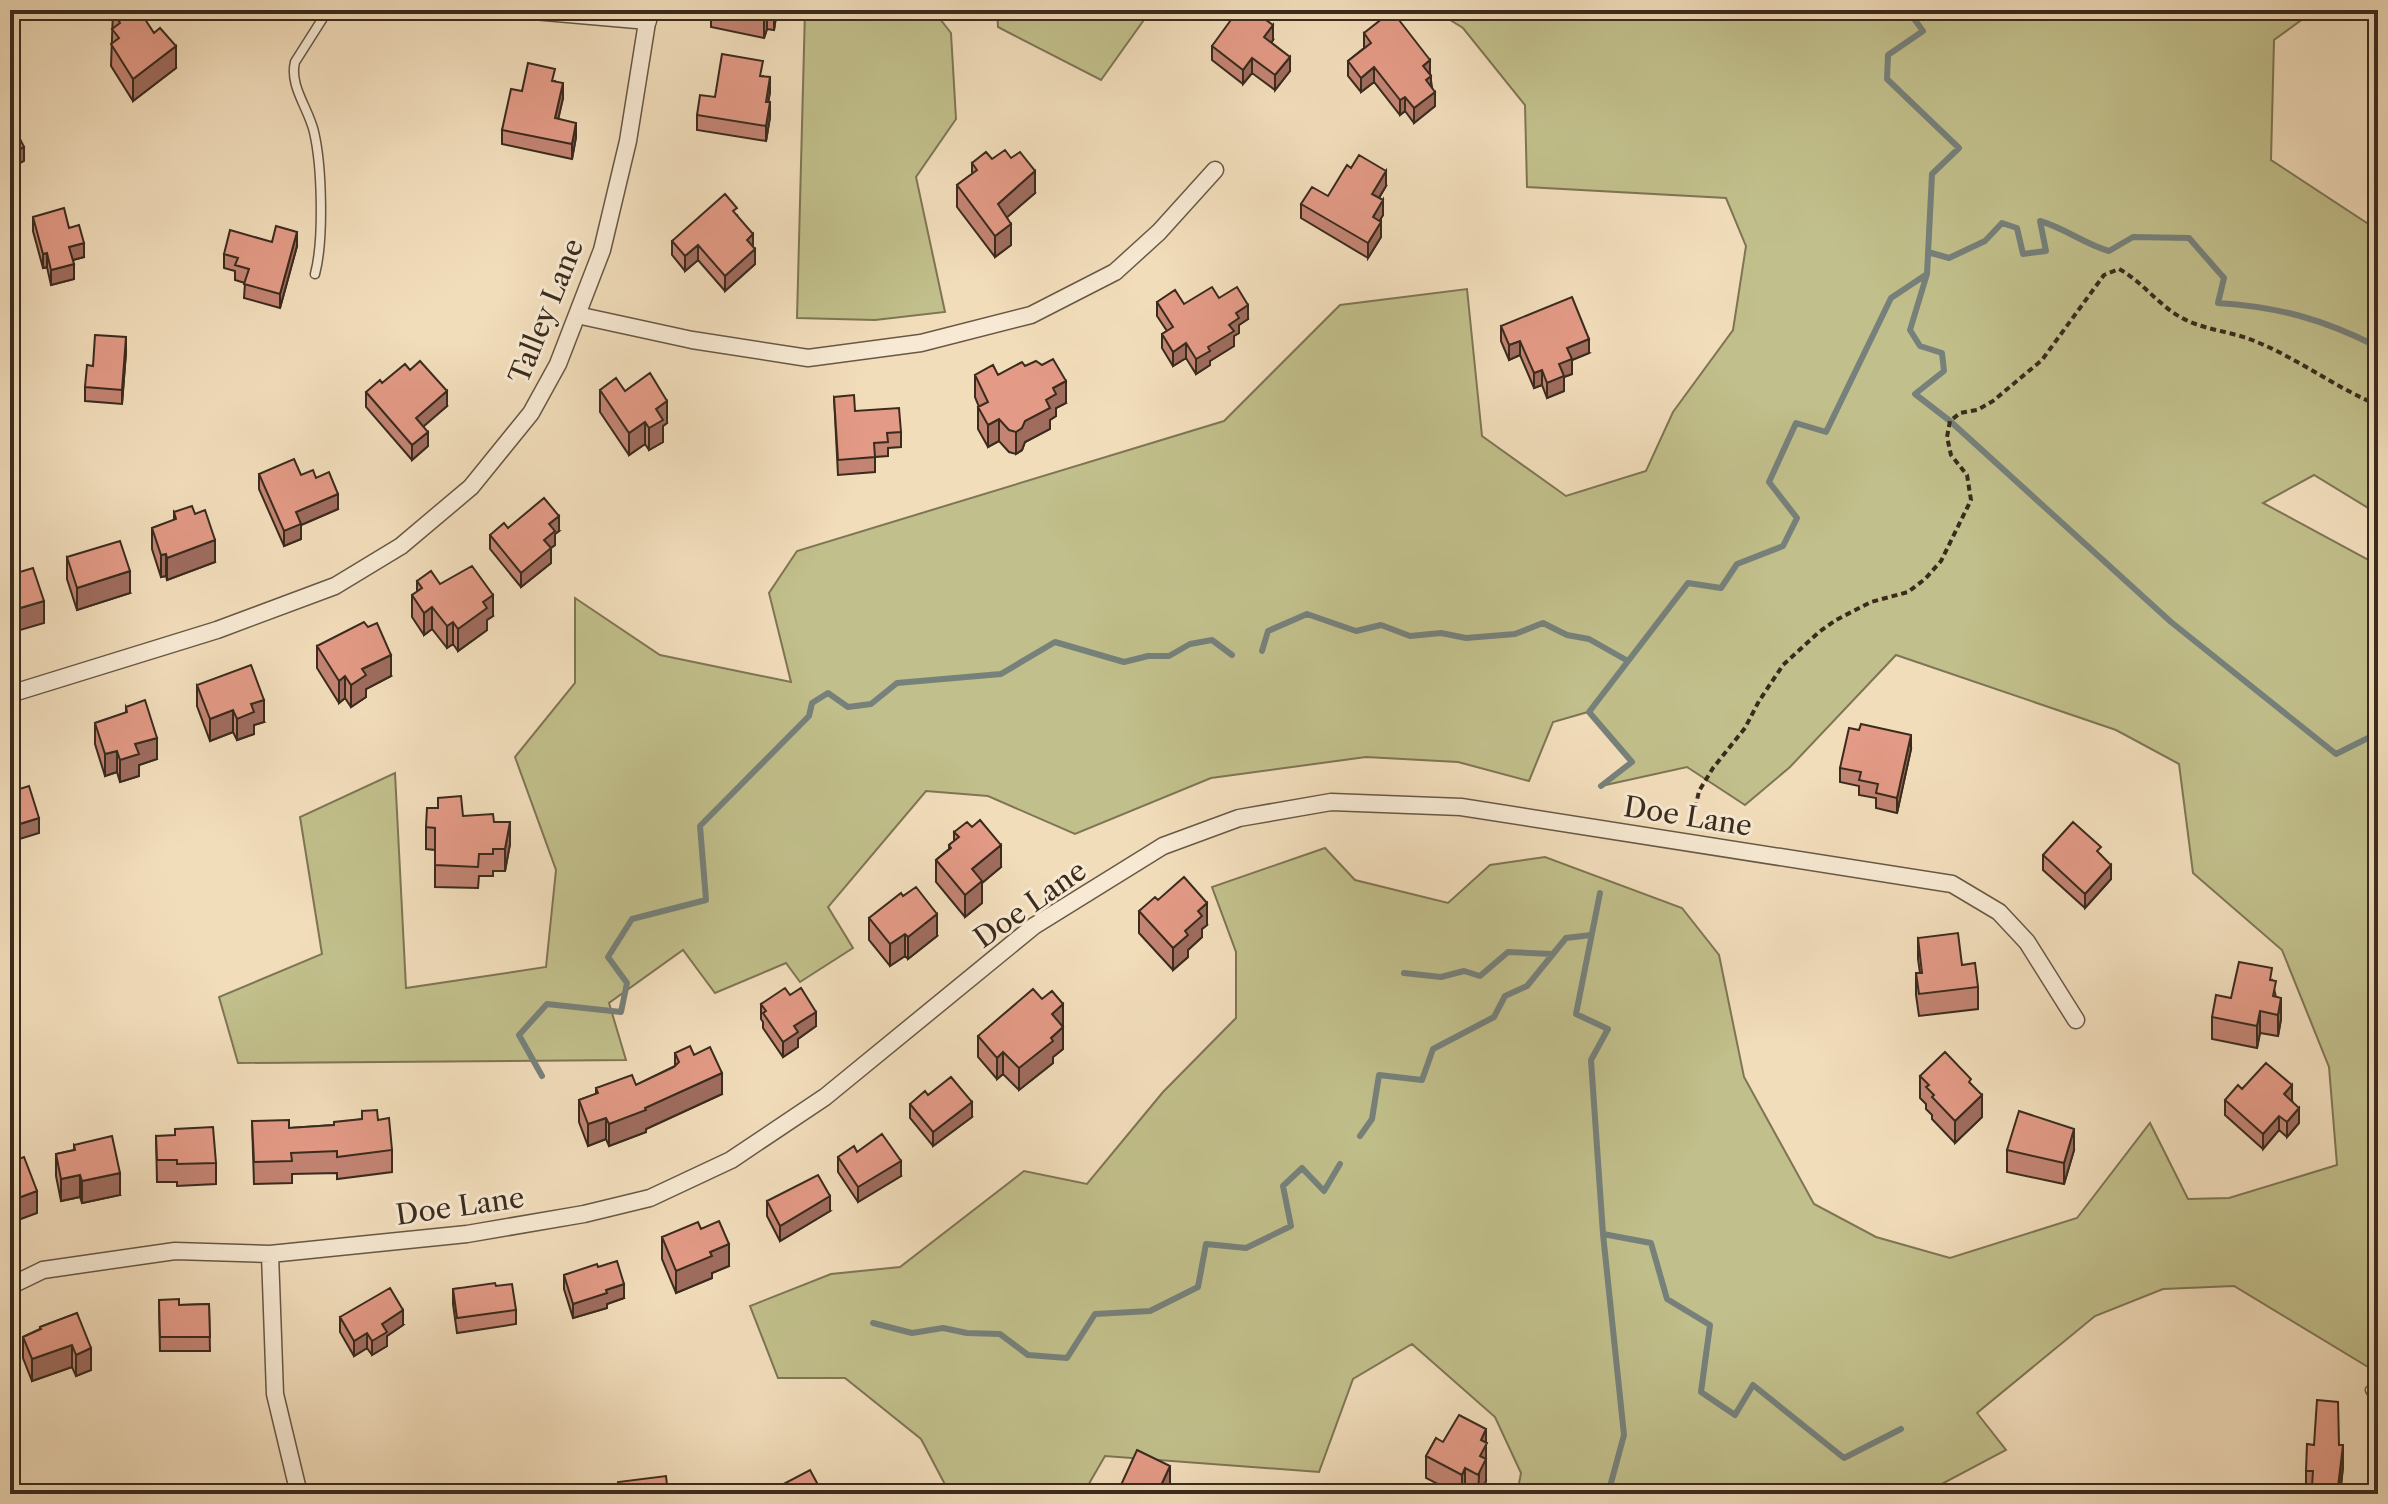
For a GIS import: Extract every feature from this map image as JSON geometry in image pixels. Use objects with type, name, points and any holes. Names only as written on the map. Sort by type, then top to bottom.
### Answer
[{"type":"street","points":[[522,10],[648,15]]},
{"type":"street","name":"Talley Lane","points":[[10,694],[217,630],[335,586],[401,546],[471,487],[531,413],[558,364],[602,250],[628,141],[648,15]]},
{"type":"street","points":[[577,315],[692,340],[808,358],[921,343],[1031,315],[1115,272],[1159,232],[1215,170]]},
{"type":"street","name":"Doe Lane","points":[[10,1286],[43,1270],[175,1251],[270,1254],[467,1234],[584,1214],[650,1198],[731,1160],[825,1097],[1034,926],[1163,846],[1239,818],[1331,802],[1461,807],[1952,884],[1999,912],[2009,922],[2027,942],[2076,1020]]},
{"type":"street","points":[[270,1254],[275,1394],[299,1494]]},
{"type":"lane","points":[[315,274],[321,244],[315,134],[293,71],[295,62],[328,10]]},
{"type":"lane","points":[[2370,1390],[2378,1404]]},
{"type":"path","points":[[1688,843],[1699,791],[1745,728],[1783,665],[1836,620],[1871,602],[1908,592],[1941,561],[1971,500],[1967,475],[1951,455],[1947,437],[1950,421],[1960,413],[1977,410],[1993,401],[2042,360],[2104,275],[2119,269],[2134,277],[2149,294],[2182,318],[2219,332],[2250,339],[2378,405]]},
{"type":"shaded area","points":[[805,10],[933,10],[951,33],[956,119],[916,177],[945,312],[875,320],[797,318]]},
{"type":"shaded area","points":[[997,10],[1151,10],[1101,80],[998,27]]},
{"type":"shaded area","points":[[1434,10],[2315,10],[2274,40],[2271,160],[2367,223],[2378,225],[2378,514],[2314,475],[2263,503],[2378,565],[2378,1373],[2234,1286],[2163,1289],[2095,1316],[1977,1413],[2006,1450],[1923,1494],[1517,1494],[1521,1473],[1495,1417],[1412,1344],[1353,1379],[1319,1472],[1105,1456],[1083,1494],[950,1494],[921,1439],[845,1378],[778,1378],[750,1306],[831,1274],[900,1267],[1024,1171],[1087,1184],[1163,1092],[1236,1018],[1236,952],[1212,887],[1325,848],[1355,880],[1448,903],[1490,865],[1545,857],[1682,908],[1719,955],[1744,1077],[1814,1204],[1876,1237],[1950,1258],[2077,1218],[2150,1123],[2188,1199],[2229,1198],[2337,1165],[2329,1067],[2282,950],[2193,873],[2179,764],[2116,730],[1896,655],[1790,767],[1745,805],[1687,767],[1601,786],[1631,762],[1588,712],[1553,722],[1529,781],[1458,762],[1366,757],[1211,778],[1075,834],[988,796],[926,791],[828,907],[853,948],[800,982],[786,963],[715,993],[683,950],[609,1003],[626,1060],[238,1063],[219,997],[322,954],[300,817],[395,773],[406,988],[546,967],[556,870],[515,757],[575,683],[575,598],[660,655],[791,682],[769,593],[797,551],[1224,421],[1340,305],[1467,289],[1482,436],[1566,496],[1646,471],[1673,412],[1733,330],[1746,246],[1726,198],[1527,187],[1525,105],[1463,28]]},
{"type":"building","points":[[113,10],[139,10],[154,33],[160,28],[176,46],[133,79],[111,44],[119,38],[112,29],[120,23]]},
{"type":"building","points":[[734,10],[766,10],[764,16]]},
{"type":"building","points":[[1250,10],[1273,25],[1264,37],[1290,57],[1275,75],[1252,58],[1243,70],[1212,46],[1236,13],[1244,18]]},
{"type":"building","points":[[1392,11],[1430,60],[1423,66],[1431,76],[1426,80],[1435,92],[1414,108],[1405,97],[1400,100],[1374,67],[1361,78],[1348,61],[1371,43],[1364,33]]},
{"type":"building","points":[[722,54],[763,61],[760,76],[770,77],[766,126],[697,115],[700,95],[715,97]]},
{"type":"building","points":[[528,63],[555,69],[552,81],[563,83],[555,118],[576,123],[572,144],[502,130],[511,89],[522,91]]},
{"type":"building","points":[[15,129],[24,147],[15,151],[20,160],[10,165],[10,132]]},
{"type":"building","points":[[1005,150],[1011,158],[1020,152],[1035,171],[998,204],[1011,224],[995,236],[957,185],[977,170],[972,163],[986,152],[992,159]]},
{"type":"building","points":[[1359,155],[1386,171],[1372,194],[1383,200],[1373,217],[1381,222],[1368,243],[1301,204],[1312,187],[1328,196],[1347,165],[1351,168]]},
{"type":"building","points":[[725,194],[737,208],[733,211],[753,234],[747,240],[755,249],[725,276],[698,245],[685,256],[672,241]]},
{"type":"building","points":[[64,208],[69,228],[79,225],[84,243],[69,247],[74,264],[51,270],[47,253],[43,254],[33,217]]},
{"type":"building","points":[[276,226],[297,232],[280,294],[244,284],[249,269],[235,265],[238,258],[224,254],[230,230],[272,242]]},
{"type":"building","points":[[1212,287],[1219,298],[1237,287],[1248,305],[1236,313],[1239,318],[1229,325],[1234,331],[1208,347],[1210,351],[1196,359],[1186,343],[1173,352],[1162,334],[1173,327],[1157,302],[1175,290],[1184,304]]},
{"type":"building","points":[[1572,297],[1589,339],[1567,348],[1572,359],[1559,364],[1564,376],[1547,383],[1542,370],[1534,373],[1520,341],[1509,345],[1501,326]]},
{"type":"building","points":[[95,335],[126,337],[122,390],[85,387],[87,365],[93,366]]},
{"type":"building","points":[[1053,359],[1066,381],[1053,388],[1056,394],[1046,400],[1050,408],[1025,421],[1016,432],[1009,430],[999,419],[988,425],[978,407],[988,402],[975,375],[993,365],[998,375],[1022,362],[1025,366],[1036,361],[1042,365]]},
{"type":"building","points":[[420,361],[447,391],[416,418],[428,432],[412,445],[366,392],[405,364],[410,370]]},
{"type":"building","points":[[650,373],[667,401],[656,409],[663,420],[649,428],[645,422],[629,433],[600,390],[616,378],[625,391]]},
{"type":"building","points":[[854,395],[855,411],[899,408],[901,432],[887,433],[888,442],[874,443],[875,457],[838,460],[834,397]]},
{"type":"building","points":[[294,459],[301,475],[313,470],[316,478],[329,472],[338,494],[296,512],[301,524],[284,531],[259,474]]},
{"type":"building","points":[[544,498],[559,516],[549,524],[555,531],[544,540],[551,548],[521,573],[490,535],[504,523],[508,528]]},
{"type":"building","points":[[192,506],[195,514],[205,510],[215,540],[167,558],[166,554],[161,555],[152,528],[176,519],[174,512]]},
{"type":"building","points":[[120,541],[130,571],[77,588],[67,557]]},
{"type":"building","points":[[472,566],[493,595],[483,602],[487,608],[458,629],[453,622],[447,626],[432,607],[424,613],[412,595],[422,588],[417,581],[431,571],[440,584]]},
{"type":"building","points":[[33,568],[44,601],[10,611],[10,575]]},
{"type":"building","points":[[364,622],[368,627],[377,623],[391,655],[362,669],[366,675],[351,685],[345,676],[339,681],[317,646]]},
{"type":"building","points":[[251,665],[264,700],[251,704],[254,712],[237,719],[233,710],[210,719],[197,685]]},
{"type":"building","points":[[145,700],[157,738],[135,744],[139,754],[120,760],[117,751],[105,754],[95,723],[127,712],[126,707]]},
{"type":"building","points":[[1861,724],[1911,735],[1897,798],[1876,793],[1878,784],[1859,780],[1861,772],[1840,768],[1849,728],[1859,730]]},
{"type":"building","points":[[29,786],[39,818],[10,827],[10,792]]},
{"type":"building","points":[[461,796],[463,816],[493,814],[494,822],[510,822],[505,849],[493,849],[493,854],[479,854],[478,867],[435,865],[435,828],[426,827],[427,808],[438,808],[438,798]]},
{"type":"building","points":[[980,820],[1001,845],[972,869],[982,881],[965,895],[936,860],[959,837],[954,832],[967,822],[972,827]]},
{"type":"building","points":[[2073,822],[2101,847],[2097,851],[2111,865],[2085,894],[2043,855]]},
{"type":"building","points":[[1184,877],[1207,903],[1198,911],[1202,916],[1185,931],[1188,935],[1173,948],[1139,911],[1155,897],[1158,900]]},
{"type":"building","points":[[916,887],[937,914],[908,937],[905,934],[890,944],[869,918],[901,893],[903,896]]},
{"type":"building","points":[[1958,933],[1962,965],[1975,963],[1978,987],[1919,994],[1916,973],[1922,973],[1918,938]]},
{"type":"building","points":[[2239,962],[2272,968],[2270,980],[2276,981],[2273,996],[2281,998],[2278,1015],[2260,1011],[2257,1026],[2212,1017],[2216,995],[2231,998]]},
{"type":"building","points":[[785,988],[790,995],[801,988],[816,1012],[794,1026],[798,1032],[783,1042],[763,1013],[766,1011],[761,1004]]},
{"type":"building","points":[[1033,989],[1042,999],[1052,991],[1063,1004],[1052,1014],[1063,1027],[1051,1038],[1053,1041],[1019,1068],[1003,1052],[997,1058],[978,1036]]},
{"type":"building","points":[[690,1046],[694,1055],[710,1047],[722,1073],[646,1110],[609,1124],[606,1118],[588,1124],[579,1100],[598,1093],[596,1088],[632,1075],[636,1085],[674,1067],[679,1062],[675,1053]]},
{"type":"building","points":[[1945,1052],[1982,1095],[1955,1121],[1932,1097],[1934,1095],[1926,1087],[1929,1085],[1920,1076]]},
{"type":"building","points":[[2266,1063],[2292,1085],[2284,1094],[2299,1108],[2287,1122],[2279,1116],[2263,1134],[2225,1100],[2238,1085],[2242,1089]]},
{"type":"building","points":[[951,1077],[972,1102],[933,1132],[910,1104],[925,1091],[928,1095]]},
{"type":"building","points":[[377,1110],[378,1120],[389,1118],[392,1150],[337,1157],[337,1151],[291,1153],[292,1161],[254,1162],[252,1121],[289,1120],[289,1128],[334,1125],[334,1122],[362,1119],[362,1111]]},
{"type":"building","points":[[2019,1111],[2074,1129],[2064,1163],[2007,1150]]},
{"type":"building","points":[[213,1127],[216,1163],[177,1164],[177,1160],[157,1160],[156,1136],[175,1135],[175,1129]]},
{"type":"building","points":[[882,1134],[901,1161],[858,1187],[838,1157],[854,1146],[857,1152]]},
{"type":"building","points":[[112,1136],[120,1173],[82,1181],[80,1175],[61,1179],[56,1154],[75,1150],[74,1145]]},
{"type":"building","points":[[24,1157],[37,1191],[10,1201],[10,1162]]},
{"type":"building","points":[[818,1175],[830,1196],[780,1226],[767,1201]]},
{"type":"building","points":[[719,1221],[729,1244],[710,1252],[712,1256],[676,1271],[662,1237],[698,1222],[701,1229]]},
{"type":"building","points":[[617,1261],[624,1284],[573,1304],[564,1275]]},
{"type":"building","points":[[495,1283],[496,1286],[512,1284],[516,1310],[457,1318],[453,1289]]},
{"type":"building","points":[[390,1288],[403,1310],[382,1324],[387,1332],[372,1341],[367,1333],[354,1341],[340,1317]]},
{"type":"building","points":[[179,1299],[179,1305],[209,1304],[210,1337],[160,1337],[159,1300]]},
{"type":"building","points":[[77,1313],[91,1348],[76,1355],[72,1345],[32,1359],[23,1337]]},
{"type":"building","points":[[2317,1400],[2338,1402],[2339,1445],[2343,1445],[2338,1487],[2312,1486],[2313,1471],[2306,1471],[2307,1444],[2314,1445]]},
{"type":"building","points":[[1459,1415],[1486,1429],[1481,1440],[1487,1443],[1480,1456],[1486,1459],[1478,1475],[1465,1468],[1462,1475],[1426,1456],[1436,1438],[1443,1442]]},
{"type":"building","points":[[1137,1450],[1170,1466],[1157,1494],[1122,1494],[1125,1488],[1121,1485]]},
{"type":"building","points":[[810,1470],[823,1494],[776,1494],[774,1489]]},
{"type":"building","points":[[666,1476],[668,1494],[619,1494],[618,1482]]},
{"type":"building","points":[[200,1486],[203,1494],[180,1494]]},
{"type":"waterway","points":[[1601,786],[1632,762],[1589,712],[1688,583],[1721,588],[1737,564],[1783,546],[1797,518],[1769,482],[1796,423],[1826,432],[1891,298],[1927,274],[1932,174],[1959,148],[1887,79],[1888,55],[1923,31],[1909,12],[1837,10]]},
{"type":"waterway","points":[[1928,252],[1949,258],[1985,241],[2002,223],[2017,228],[2023,254],[2046,251],[2040,221],[2109,251],[2133,237],[2189,238],[2224,278],[2218,303],[2300,316],[2378,347]]},
{"type":"waterway","points":[[1927,274],[1910,330],[1920,346],[1942,353],[1944,371],[1915,394],[1950,421],[2171,622],[2336,754],[2378,733]]},
{"type":"waterway","points":[[1262,651],[1268,631],[1307,614],[1356,631],[1381,625],[1410,636],[1441,633],[1466,638],[1515,634],[1543,623],[1567,635],[1589,639],[1628,661]]},
{"type":"waterway","points":[[542,1076],[519,1035],[547,1004],[621,1012],[627,983],[608,957],[632,919],[706,900],[700,826],[809,716],[812,703],[828,693],[848,707],[871,704],[897,683],[1001,674],[1055,642],[1124,662],[1148,656],[1169,656],[1190,644],[1212,640],[1232,655]]},
{"type":"waterway","points":[[1600,893],[1576,1014],[1608,1029],[1591,1060],[1603,1234],[1624,1435],[1608,1494]]},
{"type":"waterway","points":[[1360,1136],[1372,1119],[1379,1075],[1422,1080],[1433,1049],[1494,1017],[1505,996],[1527,986],[1566,938],[1591,935]]},
{"type":"waterway","points":[[1404,973],[1441,977],[1464,971],[1480,976],[1508,952],[1553,954]]},
{"type":"waterway","points":[[873,1323],[912,1333],[943,1328],[967,1333],[1000,1334],[1028,1355],[1067,1358],[1095,1314],[1150,1311],[1198,1287],[1206,1244],[1246,1248],[1291,1226],[1283,1186],[1302,1168],[1324,1191],[1340,1164]]},
{"type":"waterway","points":[[1603,1234],[1651,1243],[1667,1299],[1710,1325],[1701,1392],[1735,1415],[1753,1385],[1844,1458],[1901,1429]]}]
